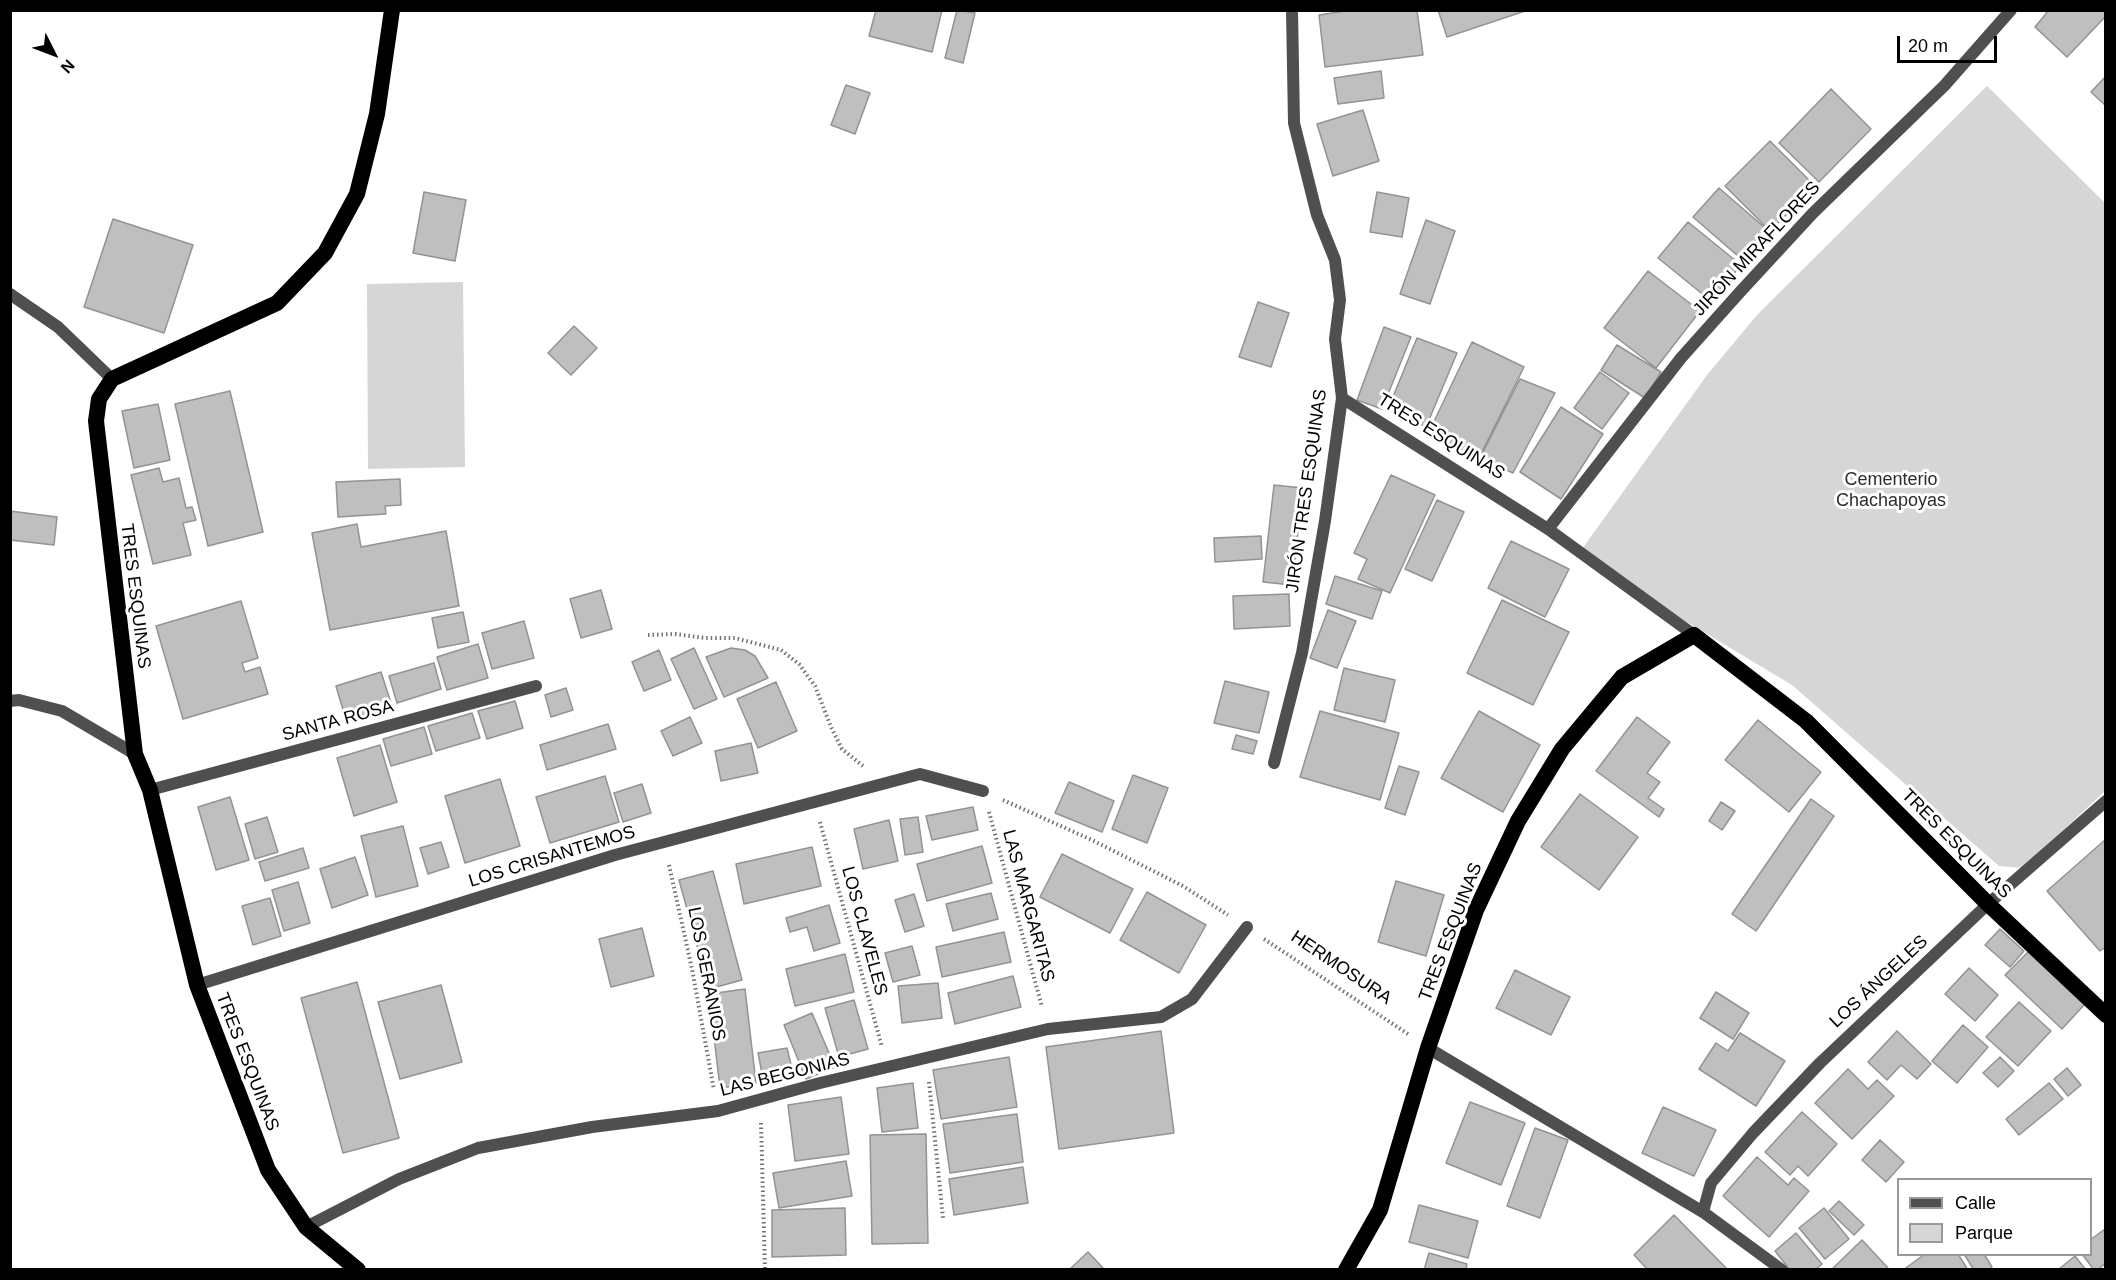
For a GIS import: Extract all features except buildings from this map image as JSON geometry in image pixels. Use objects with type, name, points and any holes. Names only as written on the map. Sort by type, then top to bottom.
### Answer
[{"type":"highway","points":[[112,379],[277,303],[325,253],[357,194],[377,114],[392,10]]},
{"type":"highway","name":"TRES ESQUINAS","points":[[112,379],[99,399],[96,421],[135,754],[150,790],[197,985],[268,1170],[306,1227],[358,1269]]},
{"type":"highway","name":"TRES ESQUINAS","points":[[1346,1269],[1380,1210],[1428,1048],[1476,910],[1518,821],[1562,749],[1622,677],[1694,635],[1806,722],[1988,904],[2106,1015]]},
{"type":"street","name":"JIRÓN TRES ESQUINAS","points":[[1274,763],[1302,653],[1325,521],[1342,398],[1335,339],[1340,300],[1335,260],[1317,215],[1294,123],[1292,10]]},
{"type":"street","name":"JIRÓN MIRAFLORES","points":[[1548,529],[1681,358],[1813,213],[1944,86],[2011,10]]},
{"type":"street","points":[[10,294],[58,327],[112,379]]},
{"type":"street","name":"TRES ESQUINAS","points":[[1342,398],[1548,529],[1694,635]]},
{"type":"street","name":"SANTA ROSA","points":[[150,790],[536,686]]},
{"type":"street","points":[[10,701],[19,700],[62,711],[135,754]]},
{"type":"street","name":"LOS CRISANTEMOS","points":[[197,985],[615,855],[920,774],[983,790]]},
{"type":"street","name":"LOS ÁNGELES","points":[[1703,1212],[1711,1184],[1753,1133],[1820,1063],[1988,904],[2106,801]]},
{"type":"street","name":"LAS BEGONIAS","points":[[306,1227],[399,1179],[478,1148],[591,1128],[718,1111],[1048,1029],[1161,1017],[1192,999],[1247,927]]},
{"type":"street","points":[[1428,1048],[1703,1212],[1782,1269]]},
{"type":"path","points":[[648,635],[675,634],[705,638],[735,638],[781,650],[799,664],[815,686],[842,749],[885,783]]},
{"type":"path","name":"HERMOSURA","points":[[983,790],[1092,840],[1183,886],[1428,1048]]},
{"type":"path","name":"LAS MARGARITAS","points":[[983,790],[1048,1029]]},
{"type":"path","name":"LOS CLAVELES","points":[[814,802],[887,1068]]},
{"type":"path","name":"LOS GERANIOS","points":[[664,842],[692,969],[718,1111]]},
{"type":"path","points":[[926,1058],[943,1218]]},
{"type":"path","points":[[761,1100],[765,1269]]},
{"type":"green space","name":"Cementerio Chachapoyas","points":[[1987,86],[2105,203],[2105,791],[2023,868],[1999,866],[1792,685],[1577,556],[1707,375],[1757,315]]},
{"type":"green space","points":[[463,282],[465,467],[368,469],[367,284]]}]
